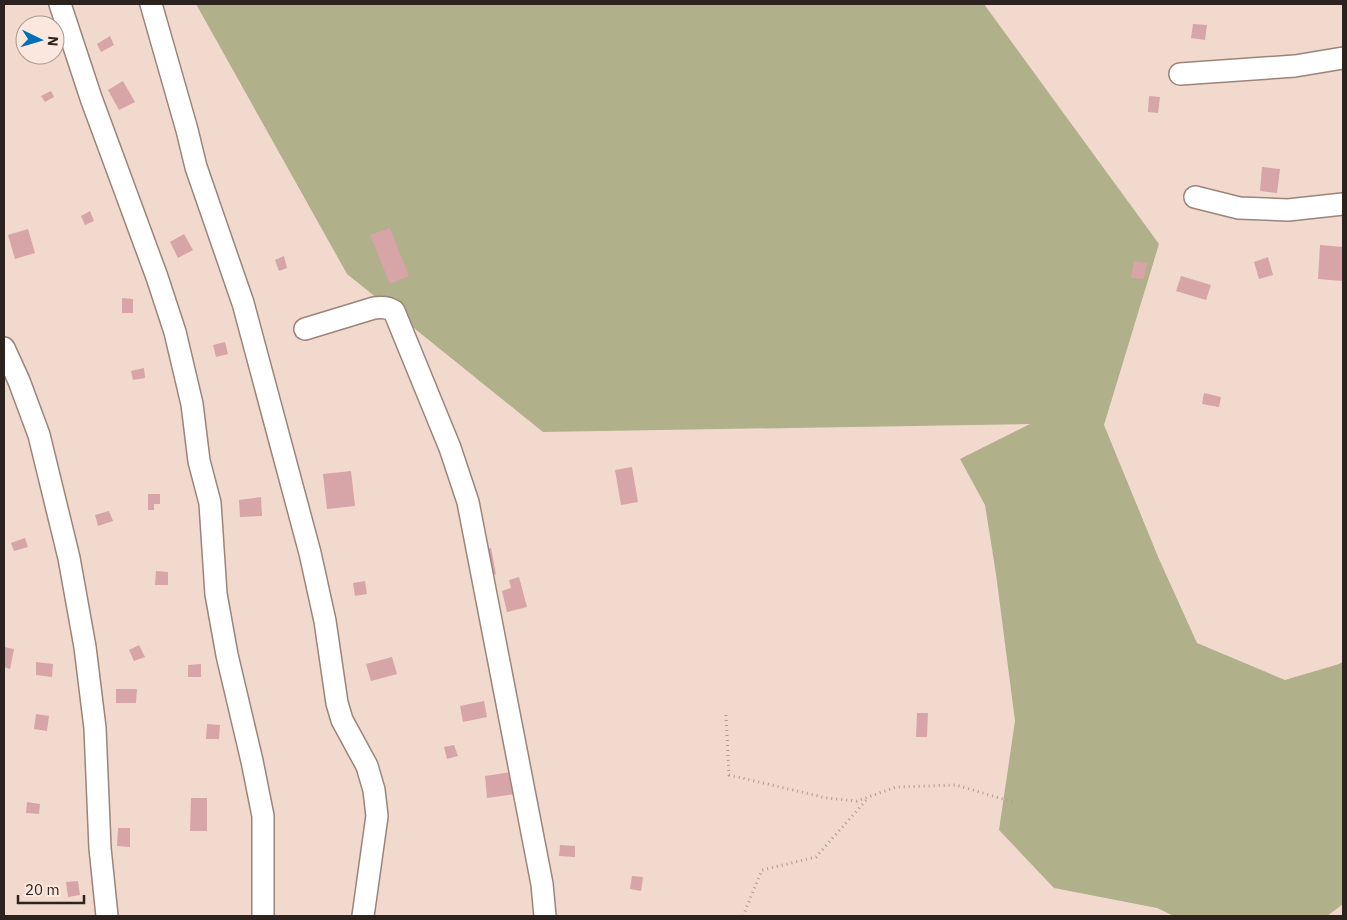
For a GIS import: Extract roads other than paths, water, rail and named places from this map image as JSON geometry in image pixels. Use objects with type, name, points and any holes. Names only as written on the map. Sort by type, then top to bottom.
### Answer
[{"type":"street","points":[[60,4],[91,98],[157,277],[175,332],[192,404],[199,461],[210,503],[216,594],[227,655],[263,816],[263,916]]},
{"type":"street","points":[[151,4],[188,130],[196,167],[242,303],[310,553],[325,620],[339,712],[367,766],[374,790],[377,816],[364,916]]},
{"type":"street","points":[[1180,74],[1295,66],[1343,58]]},
{"type":"street","points":[[1195,197],[1239,208],[1288,210],[1343,204]]},
{"type":"street","points":[[305,329],[382,307],[390,308],[394,311],[450,448],[468,502],[542,884],[545,916]]},
{"type":"street","points":[[4,348],[19,381],[39,435],[70,558],[85,647],[95,728],[100,848],[107,916]]}]
